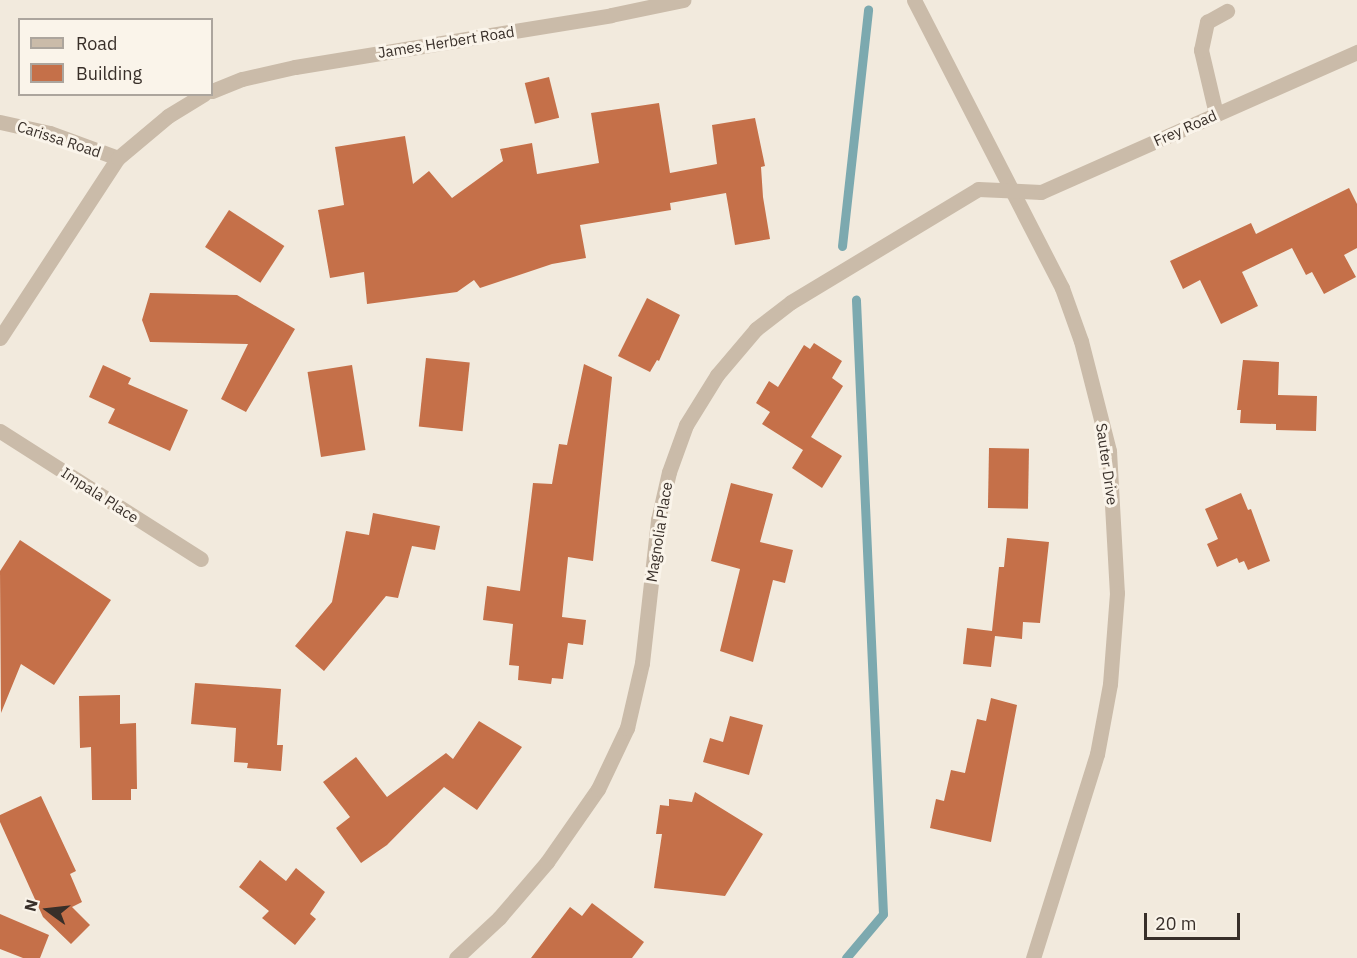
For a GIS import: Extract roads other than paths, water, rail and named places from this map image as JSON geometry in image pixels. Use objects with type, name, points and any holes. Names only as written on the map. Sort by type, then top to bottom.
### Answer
[{"type":"street","name":"James Herbert Road","points":[[213,91],[242,79],[295,67],[611,15],[682,0]]},
{"type":"street","name":"Sauter Drive","points":[[914,0],[1010,190],[1046,251],[1082,341],[1109,451],[1114,504],[1117,593],[1110,684],[1097,754],[1034,958]]},
{"type":"street","points":[[1216,114],[1201,50],[1207,22],[1227,11]]},
{"type":"street","name":"Frey Road","points":[[1010,190],[1041,192],[1357,52]]},
{"type":"street","points":[[0,338],[118,158],[168,116],[201,96]]},
{"type":"street","name":"Carissa Road","points":[[0,122],[50,133],[118,158]]},
{"type":"street","name":"Magnolia Place","points":[[456,958],[499,918],[547,862],[598,789],[627,728],[642,663],[658,520],[669,472],[686,425],[717,375],[756,329],[791,302],[978,189],[1010,190]]},
{"type":"street","name":"Impala Place","points":[[0,431],[201,559]]},
{"type":"waterway","points":[[842,246],[868,9]]},
{"type":"waterway","points":[[846,958],[883,914],[856,300]]}]
